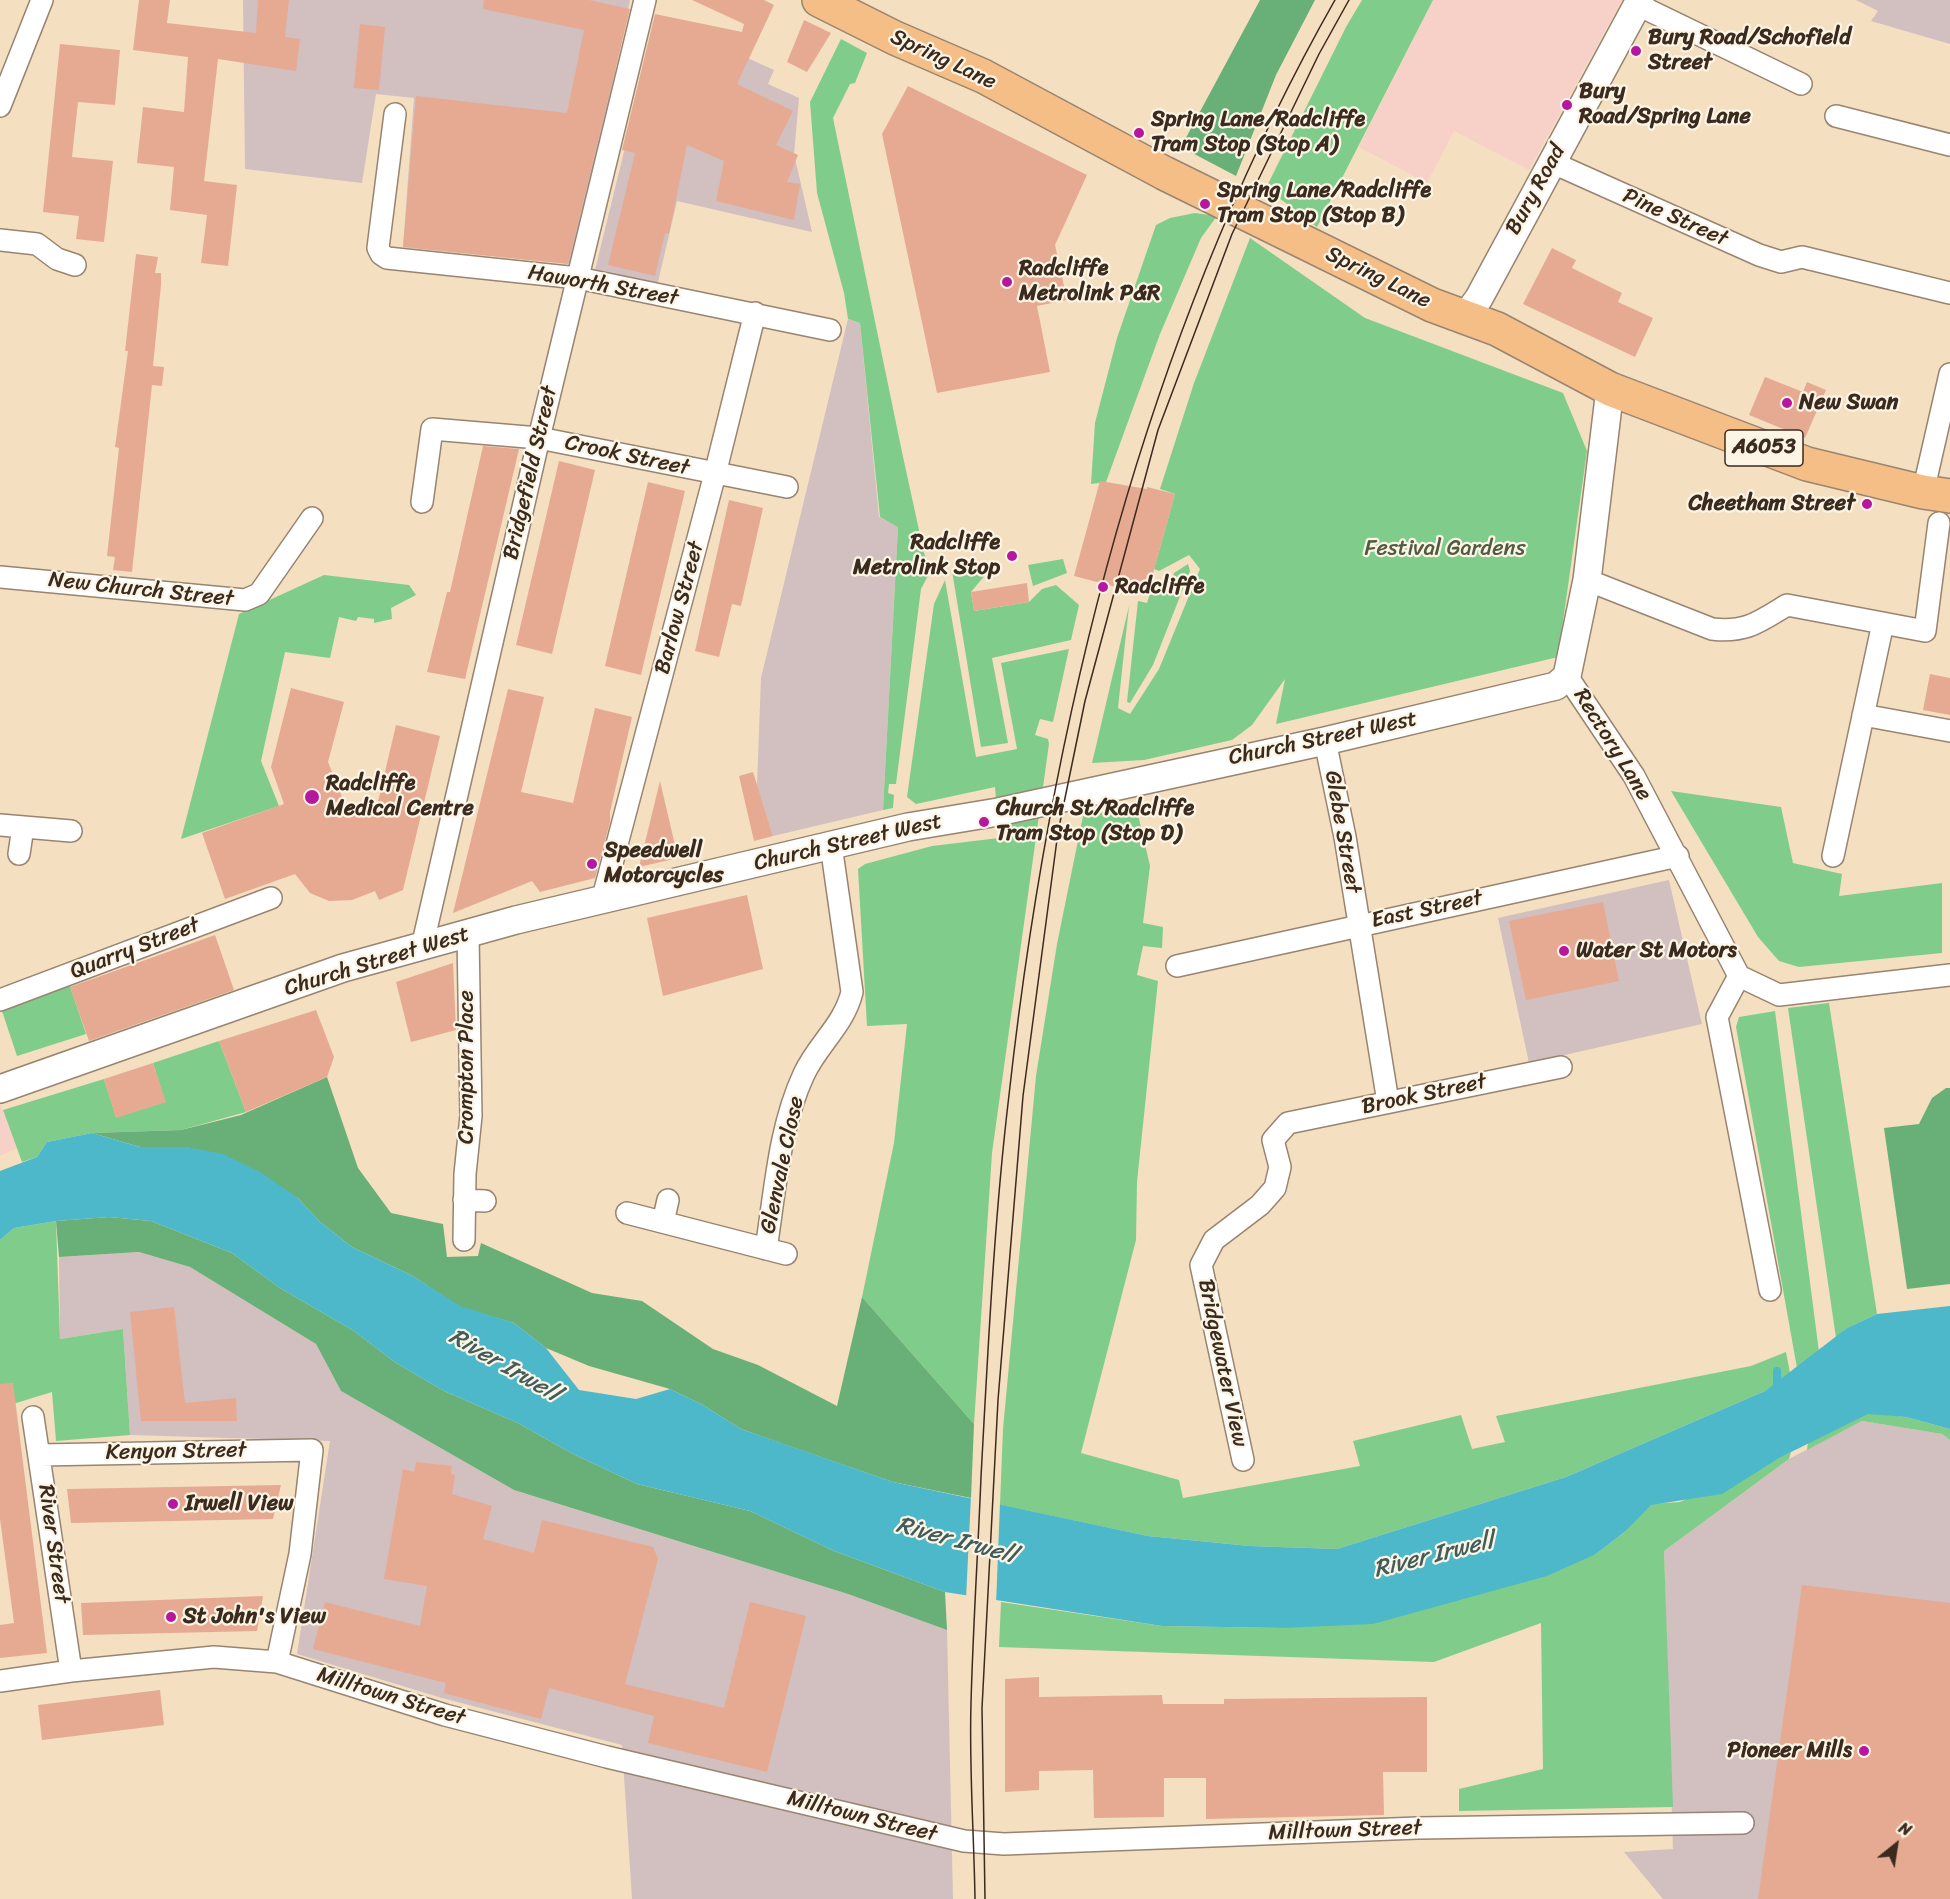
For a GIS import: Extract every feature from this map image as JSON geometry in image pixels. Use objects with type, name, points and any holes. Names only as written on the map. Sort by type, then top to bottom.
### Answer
[{"type":"main road","name":"Spring Lane","points":[[819,0],[895,38],[983,76],[1121,151],[1388,284],[1432,305],[1466,316],[1610,389],[1807,464],[1937,504]]},
{"type":"street","points":[[0,106],[42,0]]},
{"type":"street","name":"Bridgefield Street","points":[[422,947],[539,438],[645,0]]},
{"type":"street","points":[[1639,2],[1801,84]]},
{"type":"street","name":"Bury Road","points":[[1466,316],[1479,298],[1639,2]]},
{"type":"street","name":"Haworth Street","points":[[395,114],[378,248],[387,258],[578,278],[830,330]]},
{"type":"street","points":[[1836,116],[1950,145]]},
{"type":"street","name":"Pine Street","points":[[1551,162],[1759,255],[1781,262],[1802,257],[1950,293]]},
{"type":"street","points":[[0,240],[37,244],[57,259],[75,265]]},
{"type":"street","name":"Barlow Street","points":[[602,902],[716,474],[755,313]]},
{"type":"street","points":[[1587,580],[1712,629],[1734,632],[1745,629],[1787,605],[1925,631],[1950,374]]},
{"type":"street","name":"Rectory Lane","points":[[1610,389],[1587,580],[1568,676],[1634,776],[1739,976]]},
{"type":"street","name":"Crook Street","points":[[422,502],[432,429],[539,438],[787,487]]},
{"type":"street","name":"New Church Street","points":[[0,577],[245,600],[259,594],[312,518]]},
{"type":"street","points":[[1833,856],[1883,623]]},
{"type":"street","name":"Church Street West","points":[[0,1089],[343,968],[516,920],[602,902],[908,827],[998,812],[1325,741],[1556,686],[1568,676]]},
{"type":"street","points":[[1863,716],[1950,731]]},
{"type":"street","name":"Glebe Street","points":[[1325,741],[1345,837],[1388,1101]]},
{"type":"street","points":[[0,825],[71,831]]},
{"type":"street","points":[[19,854],[23,827]]},
{"type":"street","name":"Glenvale Close","points":[[627,1213],[776,1251],[794,1104],[815,1054],[848,1010],[852,992],[831,845]]},
{"type":"street","name":"East Street","points":[[1177,966],[1678,856]]},
{"type":"street","name":"Quarry Street","points":[[0,1000],[271,898]]},
{"type":"street","name":"Crompton Place","points":[[464,1240],[475,1201],[468,934]]},
{"type":"street","points":[[1770,1290],[1717,1017],[1739,976],[1779,994],[1950,975]]},
{"type":"street","name":"Brook Street","points":[[1288,1124],[1388,1101],[1561,1067]]},
{"type":"street","name":"Bridgewater View","points":[[1243,1460],[1202,1265],[1214,1240],[1260,1205],[1275,1188],[1280,1167],[1273,1140],[1288,1124]]},
{"type":"street","points":[[663,1222],[668,1200]]},
{"type":"street","name":"River Street","points":[[33,1417],[71,1671]]},
{"type":"street","name":"Kenyon Street","points":[[40,1455],[312,1450],[300,1554],[277,1662]]},
{"type":"street","name":"Milltown Street","points":[[0,1682],[71,1671],[214,1657],[277,1662],[445,1715],[608,1757],[964,1841],[1004,1844],[1418,1828],[1743,1823]]},
{"type":"shaded area","points":[[243,0],[630,0],[605,121],[570,264],[403,247],[414,98],[376,94],[362,183],[245,169]]},
{"type":"shaded area","points":[[1433,0],[1622,0],[1529,170],[1454,131],[1427,183],[1359,147]]},
{"type":"shaded area","points":[[1856,0],[1950,0],[1950,44],[1871,21],[1878,11]]},
{"type":"shaded area","points":[[657,17],[774,70],[768,84],[799,98],[794,154],[812,232],[677,201],[657,286],[595,270]]},
{"type":"shaded area","points":[[848,319],[860,323],[879,517],[898,526],[883,810],[773,836],[757,786],[761,678]]},
{"type":"shaded area","points":[[1669,880],[1702,1024],[1529,1063],[1498,918]]},
{"type":"shaded area","points":[[0,1103],[17,1148],[0,1156]]},
{"type":"shaded area","points":[[139,1252],[190,1267],[316,1344],[341,1391],[514,1490],[848,1594],[947,1630],[953,1899],[632,1899],[622,1745],[442,1698],[297,1654],[330,1441],[130,1435],[123,1329],[60,1339],[59,1257]]},
{"type":"shaded area","points":[[1862,1421],[1942,1434],[1950,1440],[1950,1899],[1663,1899],[1624,1852],[1673,1849],[1664,1551],[1789,1459]]},
{"type":"green space","points":[[1260,0],[1315,0],[1276,75],[1236,176],[1181,147]]},
{"type":"green space","points":[[1362,0],[1433,0],[1317,227],[1266,188],[1346,27]]},
{"type":"green space","points":[[841,39],[867,53],[855,83],[850,84],[833,118],[902,452],[924,553],[931,570],[921,589],[896,784],[889,784],[888,793],[894,795],[893,808],[883,810],[898,527],[880,517],[860,323],[848,319],[844,293],[817,193],[810,102]]},
{"type":"green space","points":[[1195,213],[1217,216],[1201,238],[1160,334],[1106,482],[1091,484],[1095,423],[1117,338],[1156,225],[1170,218]]},
{"type":"green space","name":"Festival Gardens","points":[[1250,238],[1365,318],[1563,393],[1587,451],[1558,657],[1276,724],[1285,679],[1252,725],[1232,740],[1144,760],[1092,763],[1129,606],[1118,708],[1130,714],[1159,669],[1200,569],[1189,555],[1159,571],[1154,569],[1175,494],[1160,489],[1194,383]]},
{"type":"green space","points":[[1063,559],[1067,573],[1033,586],[1028,565]]},
{"type":"green space","points":[[1188,564],[1190,571],[1153,665],[1130,703],[1127,702],[1138,601],[1147,603],[1153,584],[1168,589],[1174,573]]},
{"type":"green space","points":[[985,565],[986,574],[971,592],[974,611],[1029,602],[1042,589],[1056,585],[1079,605],[1071,640],[992,658],[1008,743],[981,747],[952,571]]},
{"type":"green space","points":[[324,575],[409,585],[416,595],[391,608],[392,619],[374,623],[374,619],[358,617],[356,621],[339,617],[330,658],[285,652],[261,761],[279,806],[181,839],[239,614]]},
{"type":"green space","points":[[945,580],[976,757],[1017,749],[1001,663],[1069,649],[1053,722],[1040,719],[1035,735],[1048,739],[1049,744],[992,1153],[974,1424],[862,1297],[894,1143],[907,1024],[867,1026],[858,869],[865,864],[932,846],[999,838],[995,787],[916,804],[907,797],[934,604]]},
{"type":"green space","points":[[1671,791],[1781,807],[1793,863],[1842,874],[1839,896],[1942,883],[1942,953],[1799,967],[1779,961],[1758,937]]},
{"type":"green space","points":[[1136,806],[1150,866],[1143,923],[1163,927],[1162,948],[1143,946],[1137,975],[1158,981],[1137,1182],[1136,1240],[1081,1453],[1179,1480],[1183,1498],[1360,1466],[1353,1441],[1461,1415],[1472,1449],[1505,1442],[1496,1416],[1751,1366],[1786,1352],[1790,1373],[1765,1391],[1566,1477],[1337,1549],[1250,1546],[1148,1536],[1000,1505],[1003,1429],[1036,1076],[1057,944],[1083,816]]},
{"type":"green space","points":[[70,986],[86,1034],[17,1056],[1,1008]]},
{"type":"green space","points":[[1829,1003],[1877,1314],[1847,1328],[1836,1338],[1788,1008]]},
{"type":"green space","points":[[1775,1011],[1819,1352],[1797,1368],[1736,1027],[1739,1017]]},
{"type":"green space","points":[[219,1041],[246,1112],[181,1130],[92,1133],[47,1142],[37,1157],[22,1162],[3,1110],[104,1079],[116,1117],[165,1102],[153,1063]]},
{"type":"green space","points":[[327,1077],[358,1168],[391,1213],[443,1224],[447,1257],[478,1256],[481,1243],[592,1293],[642,1301],[713,1349],[758,1365],[837,1406],[862,1297],[974,1424],[971,1498],[893,1482],[741,1429],[703,1405],[670,1389],[589,1366],[546,1348],[514,1323],[460,1307],[413,1276],[352,1247],[319,1221],[298,1198],[186,1147],[140,1147],[92,1133],[181,1130],[241,1115]]},
{"type":"green space","points":[[1946,1088],[1950,1088],[1950,1284],[1907,1289],[1884,1128],[1919,1124],[1932,1098]]},
{"type":"green space","points":[[109,1217],[151,1221],[232,1253],[280,1288],[354,1331],[396,1363],[444,1391],[518,1423],[571,1453],[637,1484],[750,1511],[834,1551],[945,1592],[947,1630],[848,1594],[514,1490],[341,1391],[316,1344],[190,1267],[139,1252],[59,1257],[56,1221]]},
{"type":"green space","points":[[56,1221],[60,1339],[123,1329],[130,1435],[56,1441],[52,1392],[0,1408],[0,1240],[14,1228]]},
{"type":"green space","points":[[1868,1413],[1906,1417],[1950,1429],[1950,1440],[1942,1434],[1862,1421],[1807,1450],[1808,1442]]},
{"type":"green space","points":[[1791,1452],[1789,1459],[1664,1551],[1673,1807],[1459,1811],[1459,1789],[1543,1769],[1541,1623],[1434,1662],[999,1647],[1001,1602],[1162,1626],[1282,1628],[1596,1554],[1627,1530],[1651,1504],[1680,1502]]},
{"type":"water","name":"River Irwell","points":[[92,1133],[140,1147],[186,1147],[223,1154],[260,1172],[298,1198],[319,1221],[352,1247],[413,1276],[460,1306],[514,1323],[546,1348],[579,1390],[636,1399],[670,1389],[703,1405],[741,1429],[893,1482],[1148,1536],[1250,1546],[1337,1549],[1566,1477],[1765,1391],[1847,1328],[1877,1314],[1950,1306],[1950,1429],[1906,1417],[1868,1414],[1779,1458],[1722,1494],[1651,1505],[1627,1530],[1596,1554],[1547,1576],[1373,1624],[1282,1628],[1162,1626],[945,1592],[834,1551],[750,1511],[637,1484],[571,1453],[518,1423],[444,1391],[396,1363],[354,1331],[280,1288],[232,1253],[151,1221],[109,1217],[56,1221],[14,1228],[0,1240],[0,1171],[37,1157],[47,1142]]},
{"type":"pier","points":[[971,1496],[1000,1503],[996,1605],[966,1599]]},
{"type":"building","points":[[139,0],[170,0],[167,23],[256,33],[258,0],[289,0],[285,37],[300,39],[296,71],[218,59],[204,181],[237,185],[228,266],[201,263],[207,215],[170,210],[174,167],[137,163],[143,107],[184,112],[188,57],[133,50]]},
{"type":"building","points":[[484,0],[589,0],[630,9],[568,264],[403,247],[416,96],[567,113],[584,30],[483,9]]},
{"type":"building","points":[[692,0],[764,0],[774,5],[737,84],[793,111],[776,145],[798,155],[787,182],[800,184],[794,220],[716,201],[724,161],[687,145],[669,234],[665,233],[655,276],[608,265],[635,153],[622,150],[655,14],[742,32],[744,24]]},
{"type":"building","points":[[804,20],[831,33],[807,72],[787,62]]},
{"type":"building","points":[[360,24],[385,27],[379,90],[354,88]]},
{"type":"building","points":[[60,44],[120,50],[115,105],[78,102],[72,157],[113,161],[104,242],[76,239],[79,216],[43,212]]},
{"type":"building","points":[[908,86],[1087,175],[1055,245],[1067,300],[1037,306],[1050,372],[937,393],[882,134]]},
{"type":"building","points":[[1552,248],[1576,260],[1572,268],[1622,293],[1618,302],[1653,318],[1635,357],[1523,304]]},
{"type":"building","points":[[136,254],[158,257],[155,273],[161,273],[161,285],[153,366],[164,367],[162,386],[152,385],[132,572],[113,570],[115,557],[107,556],[119,448],[115,447],[128,351],[125,351]]},
{"type":"building","name":"New Swan","points":[[1765,377],[1803,392],[1807,382],[1826,390],[1805,438],[1749,415]]},
{"type":"building","points":[[483,446],[519,449],[465,679],[427,672],[447,592],[450,592]]},
{"type":"building","points":[[559,461],[595,470],[552,654],[516,645]]},
{"type":"building","points":[[1100,481],[1147,489],[1147,487],[1175,494],[1147,595],[1074,576]]},
{"type":"building","points":[[648,482],[685,491],[641,675],[605,666]]},
{"type":"building","points":[[729,500],[763,508],[741,606],[732,604],[719,657],[695,651]]},
{"type":"building","points":[[1027,583],[1029,602],[974,611],[971,592]]},
{"type":"building","points":[[1930,674],[1950,678],[1950,715],[1923,710]]},
{"type":"building","name":"Radcliffe Medical Centre","points":[[291,688],[344,702],[328,762],[344,802],[376,810],[396,725],[440,736],[403,890],[379,900],[375,891],[352,900],[329,901],[310,893],[295,874],[225,899],[202,833],[284,804],[271,767]]},
{"type":"building","points":[[508,689],[544,697],[521,792],[573,803],[595,708],[632,717],[610,812],[610,822],[595,878],[540,892],[532,881],[453,913]]},
{"type":"building","points":[[753,772],[773,836],[754,841],[739,776]]},
{"type":"building","points":[[660,781],[678,858],[639,867]]},
{"type":"building","points":[[747,895],[763,969],[663,996],[647,918]]},
{"type":"building","name":"Water St Motors","points":[[1603,902],[1619,981],[1526,1000],[1509,921]]},
{"type":"building","points":[[215,935],[234,990],[89,1041],[70,987]]},
{"type":"building","points":[[453,963],[456,1030],[411,1042],[396,982]]},
{"type":"building","points":[[316,1010],[334,1057],[327,1077],[246,1112],[219,1041]]},
{"type":"building","points":[[153,1063],[166,1102],[116,1118],[104,1079]]},
{"type":"building","points":[[174,1307],[185,1403],[236,1398],[237,1421],[141,1421],[130,1312]]},
{"type":"building","points":[[13,1383],[47,1653],[0,1658],[0,1625],[14,1623],[0,1519],[0,1384]]},
{"type":"building","points":[[416,1462],[452,1466],[451,1474],[455,1475],[452,1494],[492,1506],[483,1539],[534,1553],[542,1520],[653,1547],[658,1559],[625,1684],[724,1708],[750,1602],[806,1616],[767,1772],[648,1743],[654,1716],[549,1688],[541,1719],[444,1693],[446,1683],[313,1649],[325,1602],[420,1626],[427,1586],[384,1579],[403,1469],[414,1472]]},
{"type":"building","name":"Irwell View","points":[[281,1485],[273,1519],[71,1523],[67,1489]]},
{"type":"building","name":"Pioneer Mills","points":[[1802,1585],[1950,1603],[1950,1899],[1758,1899]]},
{"type":"building","name":"St John's View","points":[[263,1596],[257,1631],[83,1635],[81,1603]]},
{"type":"building","points":[[1039,1677],[1039,1697],[1162,1695],[1163,1704],[1224,1704],[1224,1699],[1427,1697],[1427,1772],[1383,1772],[1384,1815],[1206,1819],[1206,1778],[1164,1778],[1164,1817],[1094,1818],[1093,1770],[1039,1771],[1039,1790],[1005,1792],[1005,1679]]},
{"type":"building","points":[[160,1690],[164,1725],[42,1740],[38,1705]]},
{"type":"waterway","points":[[1777,1371],[1777,1393]]},
{"type":"tram line","points":[[975,1899],[971,1703],[992,1285],[1009,1095],[1027,953],[1051,811],[1081,670],[1117,531],[1160,393],[1210,258],[1268,127],[1335,0]]},
{"type":"tram line","points":[[985,1899],[982,1708],[998,1400],[1023,1096],[1058,832],[1085,701],[1158,430],[1232,234],[1319,54],[1349,0]]},
{"type":"place","name":"Bury Road/Schofield Street","points":[[1636,51]]},
{"type":"place","name":"Bury Road/Spring Lane","points":[[1567,105]]},
{"type":"place","name":"Spring Lane/Radcliffe Tram Stop (Stop A)","points":[[1139,133]]},
{"type":"place","name":"Spring Lane/Radcliffe Tram Stop (Stop B)","points":[[1205,204]]},
{"type":"place","name":"Radcliffe Metrolink P&R","points":[[1007,282]]},
{"type":"place","name":"New Swan","points":[[1787,403]]},
{"type":"place","name":"Cheetham Street","points":[[1867,504]]},
{"type":"place","name":"Radcliffe Metrolink Stop","points":[[1012,556]]},
{"type":"place","name":"Radcliffe","points":[[1103,587]]},
{"type":"place","name":"Radcliffe Medical Centre","points":[[312,797]]},
{"type":"place","name":"Church St/Radcliffe Tram Stop (Stop D)","points":[[984,822]]},
{"type":"place","name":"Speedwell Motorcycles","points":[[592,864]]},
{"type":"place","name":"Water St Motors","points":[[1564,951]]},
{"type":"place","name":"Irwell View","points":[[173,1504]]},
{"type":"place","name":"St John's View","points":[[171,1617]]},
{"type":"place","name":"Pioneer Mills","points":[[1864,1751]]}]
